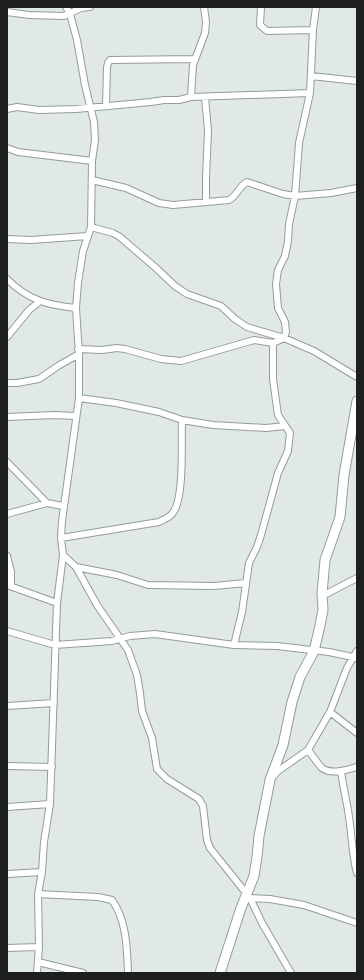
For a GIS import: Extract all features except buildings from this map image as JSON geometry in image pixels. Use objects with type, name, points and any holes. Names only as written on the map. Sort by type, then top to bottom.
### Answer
[{"type":"street","points":[[37,973],[39,947],[38,894],[50,804],[57,603],[63,555],[61,538],[63,506],[79,398],[76,308],[83,251],[92,227],[92,161],[95,140],[94,122],[78,46],[70,14],[66,7]]},
{"type":"street","points":[[7,12],[57,16],[70,14],[81,8],[90,7]]},
{"type":"street","points":[[191,97],[193,65],[205,33],[206,22],[204,7]]},
{"type":"street","points":[[260,7],[260,25],[267,31],[313,30]]},
{"type":"street","points":[[7,383],[17,383],[39,379],[78,352],[117,348],[161,359],[181,362],[254,340],[273,343],[284,338],[286,332],[285,322],[278,308],[276,284],[278,270],[285,256],[288,241],[289,224],[295,196],[299,144],[310,93],[313,30],[316,7]]},
{"type":"street","points":[[106,106],[107,67],[110,60],[195,59]]},
{"type":"street","points":[[311,76],[357,81]]},
{"type":"street","points":[[7,109],[17,107],[39,110],[91,108],[164,100],[178,100],[191,97],[310,93]]},
{"type":"street","points":[[205,97],[208,131],[206,202]]},
{"type":"street","points":[[7,149],[18,152],[92,161]]},
{"type":"street","points":[[92,180],[126,188],[159,203],[173,205],[229,200],[233,198],[242,184],[247,182],[283,194],[295,196],[331,193],[357,188]]},
{"type":"street","points":[[92,227],[113,233],[120,237],[186,294],[221,306],[235,319],[247,327],[284,338],[314,351],[357,377]]},
{"type":"street","points":[[7,239],[31,240],[88,236]]},
{"type":"street","points":[[7,279],[26,295],[39,302],[61,307],[76,308]]},
{"type":"street","points":[[7,337],[29,310],[39,302]]},
{"type":"street","points":[[234,645],[242,612],[249,562],[257,547],[278,473],[288,451],[290,433],[278,415],[277,408],[273,379],[273,343]]},
{"type":"street","points":[[79,398],[116,403],[159,412],[182,420],[213,425],[266,428],[285,426]]},
{"type":"street","points":[[220,973],[254,876],[259,836],[270,780],[283,745],[292,702],[300,677],[314,650],[322,610],[325,560],[340,517],[344,474],[357,401]]},
{"type":"street","points":[[7,417],[55,414],[76,416]]},
{"type":"street","points":[[61,538],[158,522],[172,515],[176,507],[180,485],[183,442],[182,420]]},
{"type":"street","points":[[7,462],[47,503]]},
{"type":"street","points":[[7,514],[47,503],[63,506]]},
{"type":"street","points":[[63,555],[76,567],[97,605],[128,650],[137,675],[142,711],[152,738],[157,769],[167,779],[199,799],[203,806],[207,840],[210,848],[248,896],[291,973]]},
{"type":"street","points":[[7,556],[11,572],[9,585],[57,603]]},
{"type":"street","points":[[76,567],[117,575],[148,585],[230,586],[246,584]]},
{"type":"street","points":[[322,596],[357,578]]},
{"type":"street","points":[[7,632],[55,645],[112,641],[130,636],[155,634],[234,645],[277,646],[314,650],[355,658]]},
{"type":"street","points":[[270,780],[278,771],[308,750],[330,712],[347,668],[355,658],[357,651]]},
{"type":"street","points":[[7,706],[54,703]]},
{"type":"street","points":[[330,712],[357,733]]},
{"type":"street","points":[[308,750],[322,768],[332,771],[341,771],[357,767]]},
{"type":"street","points":[[7,766],[52,767]]},
{"type":"street","points":[[341,771],[350,826],[353,857],[357,873]]},
{"type":"street","points":[[7,807],[50,804]]},
{"type":"street","points":[[7,874],[42,872]]},
{"type":"street","points":[[38,894],[98,897],[112,900],[119,913],[125,935],[128,951],[128,973]]},
{"type":"street","points":[[248,896],[304,904],[357,923]]},
{"type":"street","points":[[7,948],[39,947]]},
{"type":"street","points":[[38,962],[83,973]]}]
